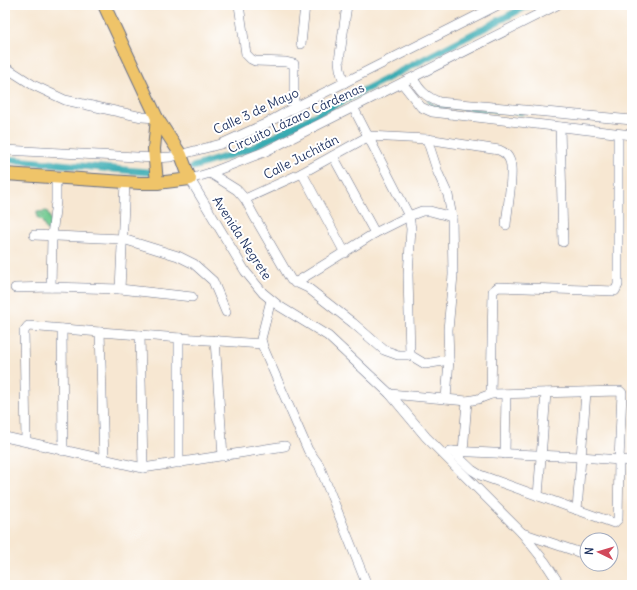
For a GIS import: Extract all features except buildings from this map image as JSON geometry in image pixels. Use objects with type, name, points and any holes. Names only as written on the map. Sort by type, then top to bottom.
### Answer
[{"type":"main road","points":[[104,5],[157,118],[181,155],[190,180]]},
{"type":"main road","points":[[157,118],[154,149],[157,183]]},
{"type":"main road","name":"Circuito Lázaro Cárdenas","points":[[5,174],[125,183],[157,183],[190,180]]},
{"type":"street","points":[[239,5],[246,54],[255,61],[286,62],[294,64],[294,108]]},
{"type":"street","points":[[301,44],[306,5]]},
{"type":"street","points":[[344,83],[339,61],[347,5]]},
{"type":"street","name":"Circuito Lázaro Cárdenas","points":[[190,180],[210,174],[264,152],[556,5]]},
{"type":"street","name":"Calle 3 de Mayo","points":[[5,150],[155,158],[181,155],[221,144],[265,124],[495,6]]},
{"type":"street","points":[[5,67],[33,85],[65,100],[142,117],[157,118]]},
{"type":"street","points":[[413,78],[418,88],[430,99],[439,102],[632,120]]},
{"type":"street","points":[[402,83],[422,107],[432,112],[632,135]]},
{"type":"street","points":[[353,107],[409,216],[410,229],[408,275],[410,355]]},
{"type":"street","points":[[560,127],[563,242]]},
{"type":"street","points":[[491,394],[493,291],[498,287],[615,291],[618,285],[618,134]]},
{"type":"street","points":[[369,136],[427,139],[504,152],[508,156],[511,168],[506,225]]},
{"type":"street","name":"Calle Juchitán","points":[[245,199],[302,173],[369,136]]},
{"type":"street","points":[[427,139],[438,173],[448,195],[452,217],[453,275],[448,330],[449,360],[446,399]]},
{"type":"street","points":[[334,156],[375,233]]},
{"type":"street","points":[[302,173],[344,252]]},
{"type":"street","points":[[210,174],[237,190],[245,199],[291,280],[308,288],[353,323],[384,350],[398,354],[410,355],[425,364],[449,360]]},
{"type":"street","points":[[51,288],[52,236],[56,201],[56,178]]},
{"type":"street","name":"Avenida Negrete","points":[[190,180],[245,271],[263,293],[271,300],[328,336],[390,394],[426,437],[522,533],[545,562],[560,585]]},
{"type":"street","points":[[120,289],[125,183]]},
{"type":"street","points":[[295,283],[375,233],[409,216],[422,211],[430,211],[452,217]]},
{"type":"street","points":[[34,235],[123,239],[178,256],[194,264],[213,281],[226,312]]},
{"type":"street","points":[[15,288],[120,289],[192,297]]},
{"type":"street","points":[[271,300],[262,344],[308,450],[319,465],[367,585]]},
{"type":"street","points":[[26,441],[24,331],[28,326],[262,344]]},
{"type":"street","points":[[62,329],[63,451]]},
{"type":"street","points":[[100,332],[104,460]]},
{"type":"street","points":[[140,335],[143,468]]},
{"type":"street","points":[[179,338],[179,463]]},
{"type":"street","points":[[215,340],[223,456]]},
{"type":"street","points":[[390,394],[467,401],[491,394],[620,391],[622,393],[618,519],[614,523],[480,475],[472,470],[452,451]]},
{"type":"street","points":[[577,510],[586,392]]},
{"type":"street","points":[[538,496],[546,393]]},
{"type":"street","points":[[505,454],[506,394]]},
{"type":"street","points":[[464,452],[467,401]]},
{"type":"street","points":[[5,437],[143,468],[285,446]]},
{"type":"street","points":[[439,450],[632,461]]},
{"type":"street","points":[[522,533],[579,552]]},
{"type":"green space","points":[[47,211],[53,225],[51,231],[46,230],[42,221],[37,218],[37,212]]},
{"type":"waterway","points":[[193,167],[250,149],[529,5]]},
{"type":"waterway","points":[[428,101],[435,106],[523,114]]},
{"type":"waterway","points":[[5,159],[157,173]]}]
